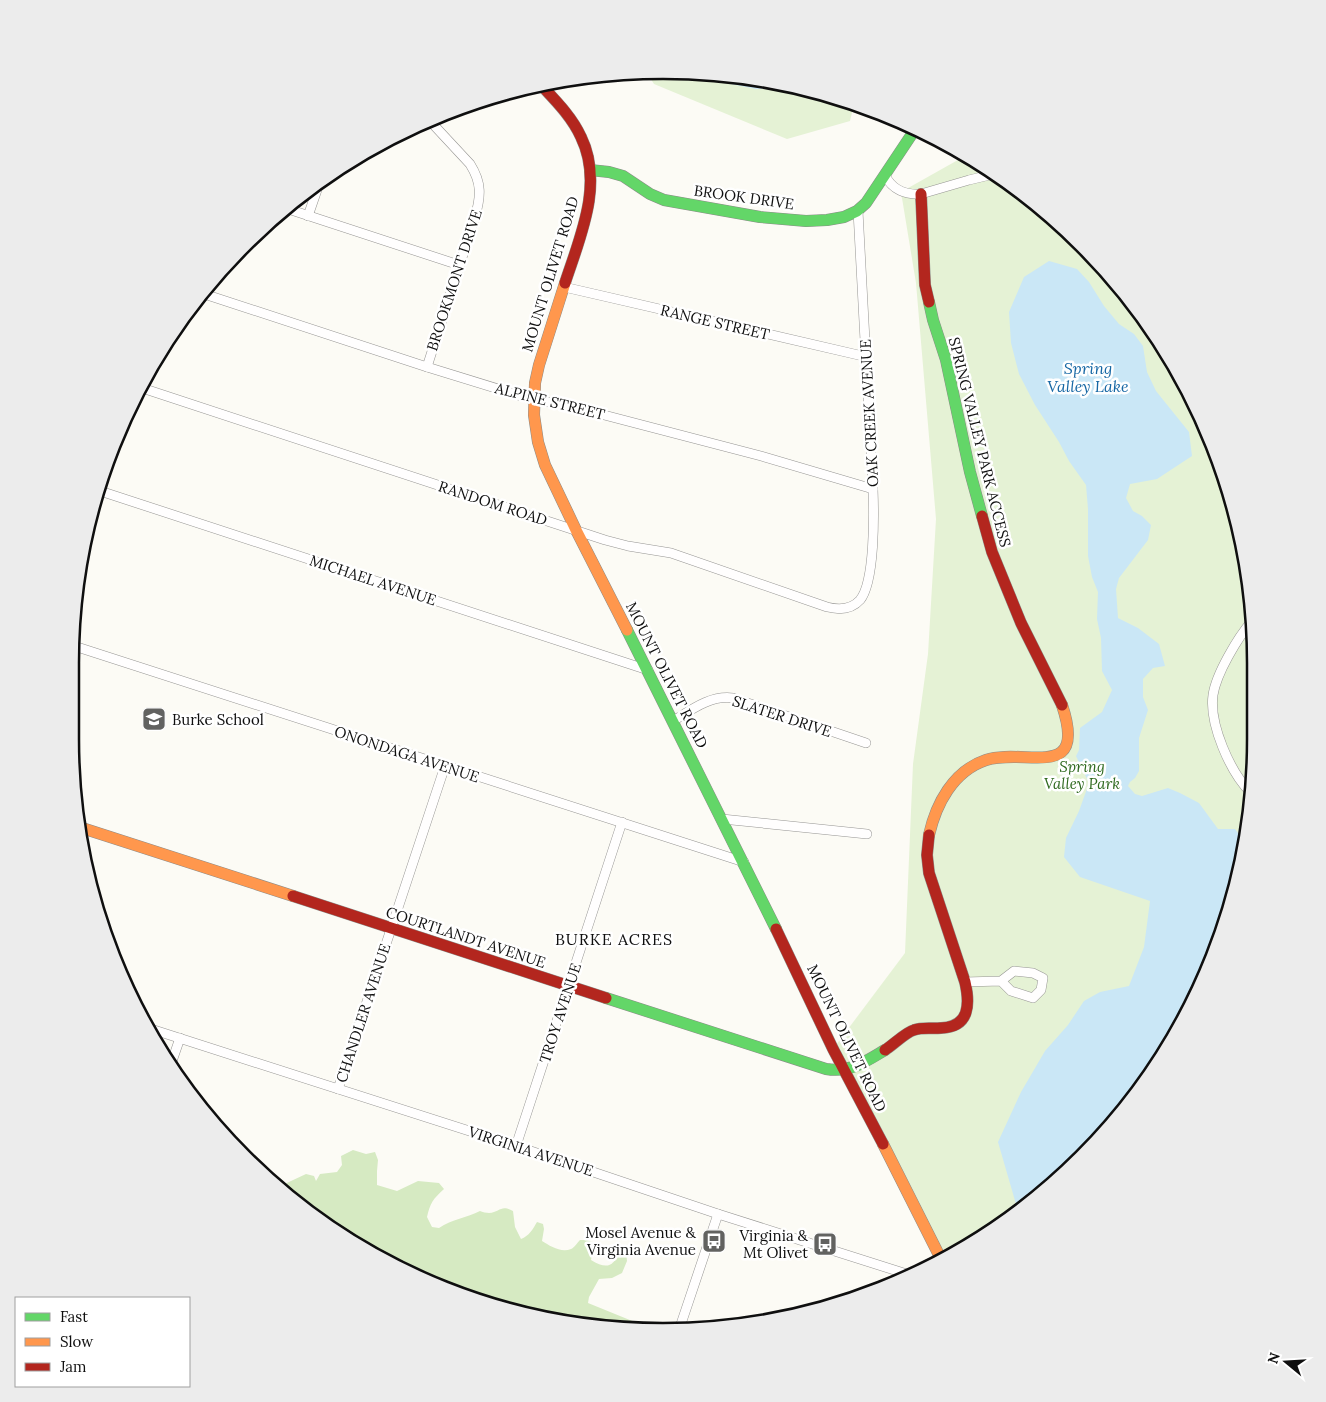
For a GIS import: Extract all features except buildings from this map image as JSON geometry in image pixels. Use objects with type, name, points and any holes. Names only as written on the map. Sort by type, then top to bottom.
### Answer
[{"type":"street","name":"MOUNT OLIVET ROAD","points":[[546,91],[570,116],[578,129],[589,158],[591,187],[586,214],[535,383],[534,415],[541,454],[576,530],[744,862],[833,1049],[846,1070],[938,1254]]},
{"type":"street","name":"BROOKMONT DRIVE","points":[[427,367],[480,201],[479,181],[475,172],[470,164],[434,125]]},
{"type":"street","name":"BROOK DRIVE","points":[[590,170],[618,174],[627,178],[646,192],[660,198],[732,213],[785,220],[812,221],[843,217],[851,215],[858,210],[873,194],[912,135]]},
{"type":"street","points":[[885,175],[892,186],[907,194],[921,194],[986,176]]},
{"type":"street","points":[[308,216],[316,193]]},
{"type":"street","name":"SPRING VALLEY PARK ACCESS","points":[[846,1070],[888,1048],[909,1031],[915,1029],[946,1028],[959,1024],[966,1014],[968,998],[965,982],[928,867],[928,832],[943,795],[959,776],[982,762],[1004,757],[1042,758],[1056,756],[1065,747],[1067,735],[1061,703],[1021,623],[992,552],[970,472],[946,360],[932,320],[925,285],[921,194]]},
{"type":"street","name":"OAK CREEK AVENUE","points":[[849,608],[861,599],[864,592],[869,573],[874,526],[867,357],[858,210]]},
{"type":"street","points":[[293,211],[460,265]]},
{"type":"street","name":"RANGE STREET","points":[[564,287],[867,357]]},
{"type":"street","name":"ALPINE STREET","points":[[209,296],[534,400],[562,404],[733,448],[873,489]]},
{"type":"street","name":"RANDOM ROAD","points":[[147,389],[605,540],[670,553],[827,607],[836,609],[849,608]]},
{"type":"street","name":"MICHAEL AVENUE","points":[[105,492],[648,670]]},
{"type":"street","points":[[1245,786],[1236,774],[1226,754],[1214,716],[1213,697],[1218,680],[1236,642],[1246,629]]},
{"type":"street","name":"ONONDAGA AVENUE","points":[[79,648],[744,862]]},
{"type":"street","name":"SLATER DRIVE","points":[[673,721],[708,701],[725,697],[733,698],[866,743]]},
{"type":"street","name":"CHANDLER AVENUE","points":[[338,1089],[446,766]]},
{"type":"street","points":[[722,819],[867,834]]},
{"type":"street","name":"TROY AVENUE","points":[[516,1146],[622,822]]},
{"type":"street","name":"COURTLANDT AVENUE","points":[[86,829],[826,1069],[846,1070]]},
{"type":"street","points":[[965,982],[1001,981]]},
{"type":"street","name":"VIRGINIA AVENUE","points":[[157,1031],[901,1272]]},
{"type":"street","points":[[174,1059],[180,1038]]},
{"type":"street","points":[[682,1323],[718,1214]]},
{"type":"green space","points":[[651,79],[701,80],[739,84],[777,90],[852,111],[850,121],[787,139],[654,84]]},
{"type":"green space","name":"Spring Valley Park","points":[[959,159],[1019,199],[1048,224],[1076,250],[1127,307],[1169,371],[1203,439],[1216,475],[1236,549],[1246,625],[1246,777],[1236,853],[1216,927],[1203,963],[1187,997],[1149,1064],[1127,1095],[1076,1152],[1019,1203],[988,1225],[938,1254],[833,1049],[905,953],[913,764],[928,654],[936,519],[916,283],[901,192]]},
{"type":"green space","points":[[353,1150],[366,1154],[375,1152],[378,1160],[377,1185],[397,1191],[418,1181],[439,1183],[444,1189],[432,1202],[427,1217],[432,1227],[439,1228],[480,1211],[489,1213],[506,1208],[513,1211],[515,1227],[521,1239],[529,1234],[537,1222],[543,1224],[542,1241],[556,1248],[563,1250],[571,1249],[580,1240],[594,1243],[591,1260],[601,1265],[612,1264],[620,1251],[626,1251],[627,1261],[622,1273],[612,1278],[599,1279],[589,1297],[588,1303],[635,1322],[587,1318],[549,1312],[512,1303],[439,1279],[371,1245],[338,1225],[307,1203],[285,1184],[306,1174],[314,1176],[316,1181],[320,1174],[337,1172],[342,1165],[341,1156]]},
{"type":"water","points":[[722,82],[766,88],[756,89]]},
{"type":"water","name":"Spring Valley Lake","points":[[1049,261],[1077,269],[1089,282],[1104,306],[1119,324],[1134,334],[1143,346],[1147,372],[1156,391],[1189,432],[1192,456],[1157,479],[1130,484],[1126,498],[1133,511],[1142,516],[1151,525],[1148,540],[1119,578],[1116,589],[1118,618],[1138,628],[1159,644],[1165,666],[1153,668],[1143,679],[1143,697],[1148,710],[1139,738],[1139,771],[1128,786],[1135,794],[1142,796],[1168,788],[1180,793],[1199,803],[1218,829],[1235,829],[1239,834],[1227,890],[1216,927],[1203,963],[1169,1031],[1127,1095],[1102,1124],[1076,1152],[1016,1205],[998,1142],[1021,1092],[1045,1051],[1068,1025],[1084,1001],[1100,992],[1129,986],[1144,947],[1150,901],[1080,877],[1064,857],[1066,838],[1079,811],[1089,783],[1076,756],[1079,750],[1080,728],[1102,712],[1112,690],[1102,671],[1101,638],[1097,619],[1098,592],[1092,577],[1088,556],[1086,485],[1035,405],[1019,374],[1011,343],[1009,312],[1024,277]]},
{"type":"traffic: fast","points":[[590,170],[623,176],[650,194],[664,200],[760,217],[806,221],[827,220],[844,217],[857,211],[866,203],[912,135]]},
{"type":"traffic: fast","points":[[929,302],[946,360],[970,472],[982,516]]},
{"type":"traffic: fast","points":[[627,630],[776,929]]},
{"type":"traffic: fast","points":[[606,998],[826,1069],[835,1070],[857,1066],[885,1050]]},
{"type":"traffic: slow","points":[[565,283],[535,383],[534,415],[538,442],[545,465],[627,630]]},
{"type":"traffic: slow","points":[[929,835],[936,812],[948,790],[955,780],[974,765],[986,760],[1002,757],[1048,757],[1060,753],[1067,745],[1068,729],[1062,705]]},
{"type":"traffic: slow","points":[[86,829],[293,896]]},
{"type":"traffic: slow","points":[[883,1144],[938,1254]]},
{"type":"traffic: jam","points":[[546,91],[573,123],[581,137],[588,155],[590,173],[590,192],[583,229],[565,283]]},
{"type":"traffic: jam","points":[[921,194],[925,285],[929,302]]},
{"type":"traffic: jam","points":[[982,516],[992,552],[1021,623],[1062,705]]},
{"type":"traffic: jam","points":[[885,1050],[907,1033],[914,1030],[951,1027],[963,1019],[966,1013],[965,982],[929,873],[927,855],[929,835]]},
{"type":"traffic: jam","points":[[293,896],[606,998]]},
{"type":"traffic: jam","points":[[776,929],[833,1049],[883,1144]]},
{"type":"place","name":"Burke School","points":[[154,719]]},
{"type":"place","name":"Mosel Avenue & Virginia Avenue","points":[[714,1241]]},
{"type":"place","name":"Virginia & Mt Olivet","points":[[825,1244]]},
{"type":"district","name":"BURKE ACRES","points":[[614,939]]}]
